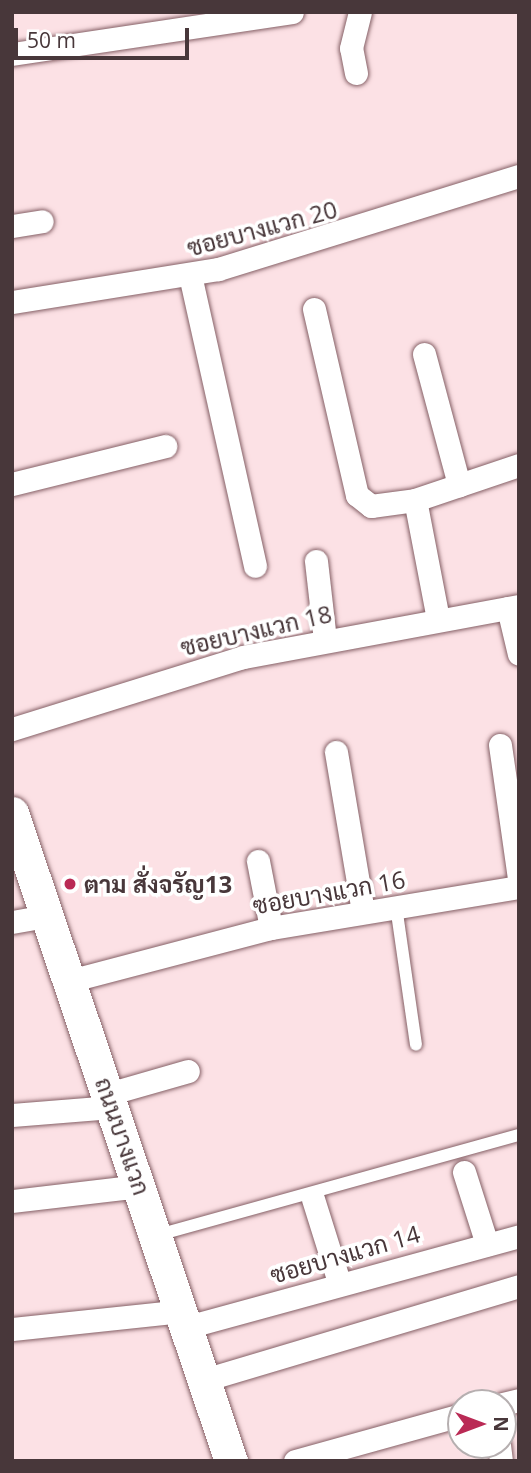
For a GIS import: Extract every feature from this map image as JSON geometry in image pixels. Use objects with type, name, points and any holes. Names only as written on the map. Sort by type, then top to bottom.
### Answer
[{"type":"main road","name":"ถนนบางแวก","points":[[12,813],[139,1186],[158,1234],[231,1461]]},
{"type":"street","points":[[12,54],[240,17],[292,12]]},
{"type":"street","points":[[356,73],[351,48],[360,12]]},
{"type":"street","name":"ซอยบางแวก 20","points":[[12,302],[190,275],[419,212],[519,176]]},
{"type":"street","points":[[12,226],[42,221]]},
{"type":"street","points":[[190,275],[255,566]]},
{"type":"street","points":[[314,309],[357,495],[371,506],[415,500],[519,465]]},
{"type":"street","points":[[424,354],[459,485]]},
{"type":"street","points":[[12,484],[165,446]]},
{"type":"street","points":[[415,500],[438,619]]},
{"type":"street","points":[[316,561],[325,640]]},
{"type":"street","points":[[513,607],[519,654]]},
{"type":"street","name":"ซอยบางแวก 18","points":[[12,729],[133,687],[325,640],[513,607]]},
{"type":"street","points":[[500,745],[519,879]]},
{"type":"street","points":[[336,752],[363,912]]},
{"type":"street","points":[[258,861],[271,928]]},
{"type":"street","name":"ซอยบางแวก 16","points":[[69,981],[271,928],[519,887]]},
{"type":"street","points":[[12,922],[47,916]]},
{"type":"street","points":[[12,1115],[110,1101],[188,1070]]},
{"type":"street","points":[[464,1172],[487,1244]]},
{"type":"street","points":[[12,1201],[139,1186]]},
{"type":"street","points":[[313,1199],[339,1282]]},
{"type":"street","name":"ซอยบางแวก 14","points":[[12,1329],[184,1319],[519,1236]]},
{"type":"street","points":[[204,1380],[519,1286]]},
{"type":"street","points":[[295,1461],[447,1419]]},
{"type":"lane","points":[[396,906],[416,1045]]},
{"type":"lane","points":[[158,1234],[519,1135]]},
{"type":"place","name":"ตาม สั่งจรัญ13","points":[[70,884]]}]
